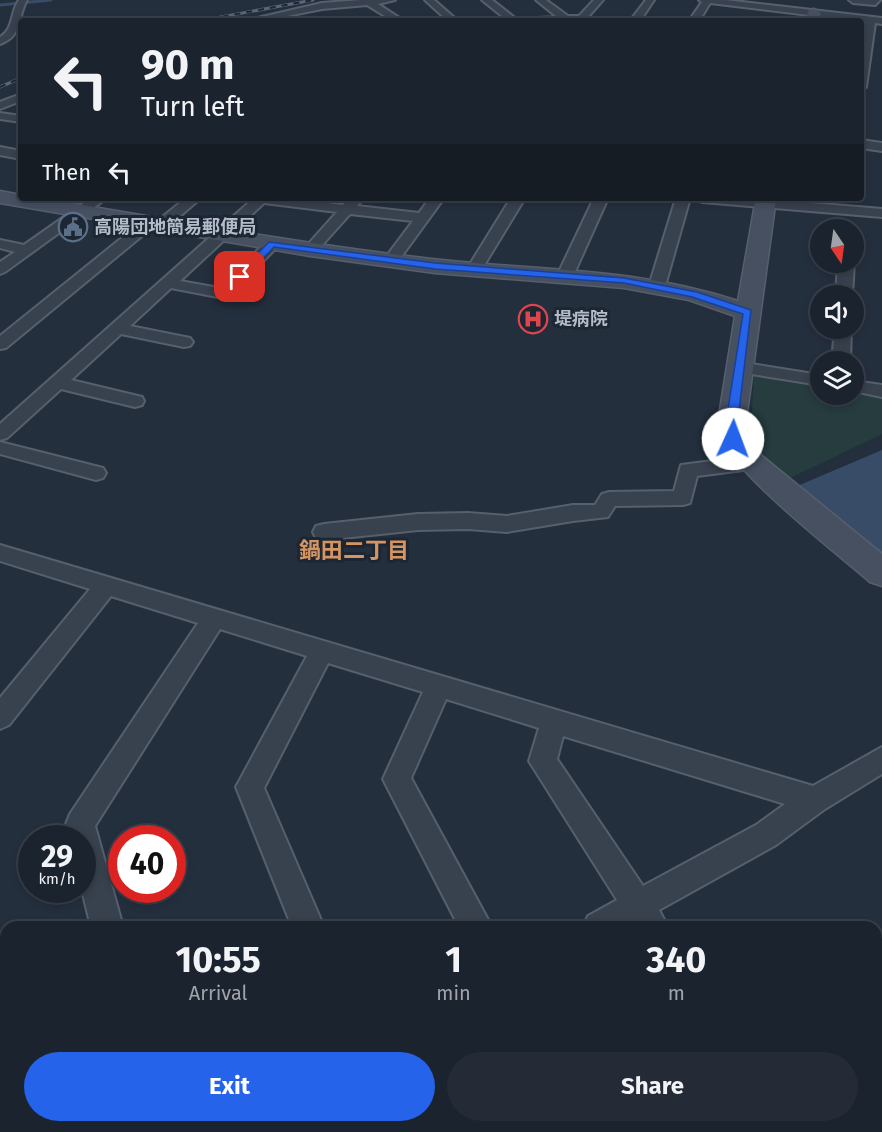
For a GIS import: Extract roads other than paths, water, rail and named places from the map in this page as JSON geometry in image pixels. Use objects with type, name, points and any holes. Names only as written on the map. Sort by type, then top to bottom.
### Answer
[{"type":"street","points":[[0,41],[10,37],[14,32],[17,7],[23,0]]},
{"type":"street","points":[[272,18],[315,8],[391,0]]},
{"type":"street","points":[[429,0],[450,18]]},
{"type":"street","points":[[486,0],[510,18]]},
{"type":"street","points":[[540,0],[565,18]]},
{"type":"street","points":[[582,18],[599,0]]},
{"type":"street","points":[[637,18],[650,0]]},
{"type":"street","points":[[696,18],[705,0],[764,7],[813,17],[854,18]]},
{"type":"street","points":[[845,17],[847,1],[875,2],[876,0]]},
{"type":"street","points":[[369,2],[394,18]]},
{"type":"street","points":[[315,8],[330,16]]},
{"type":"street","points":[[864,19],[882,21]]},
{"type":"street","points":[[864,72],[871,20]]},
{"type":"street","points":[[0,106],[18,98]]},
{"type":"street","points":[[0,116],[18,119]]},
{"type":"street","points":[[864,144],[882,147]]},
{"type":"street","points":[[0,151],[18,154]]},
{"type":"street","points":[[0,197],[18,200]]},
{"type":"street","points":[[23,201],[219,236],[392,261],[624,280],[694,294],[748,312]]},
{"type":"street","points":[[0,269],[96,201]]},
{"type":"street","points":[[0,344],[155,224],[190,201]]},
{"type":"street","points":[[0,434],[259,201]]},
{"type":"street","points":[[317,201],[353,203],[423,218]]},
{"type":"street","points":[[392,261],[435,201]]},
{"type":"street","points":[[475,269],[516,201]]},
{"type":"street","points":[[565,276],[600,201]]},
{"type":"street","points":[[657,286],[682,201]]},
{"type":"street","points":[[882,213],[849,204],[765,201],[731,428],[733,439],[752,463],[882,573]]},
{"type":"street","points":[[310,250],[353,203]]},
{"type":"street","points":[[848,219],[849,204]]},
{"type":"street","points":[[0,244],[27,250]]},
{"type":"street","points":[[167,283],[224,293],[272,244]]},
{"type":"street","points":[[117,328],[184,342]]},
{"type":"street","points":[[739,367],[810,378]]},
{"type":"street","points":[[56,382],[135,401]]},
{"type":"street","points":[[864,388],[882,391]]},
{"type":"street","points":[[0,448],[96,473]]},
{"type":"street","points":[[324,532],[418,522],[468,521],[507,524],[573,513],[601,512],[609,500],[683,498],[688,470],[752,463]]},
{"type":"street","points":[[0,553],[324,649],[438,687],[815,800]]},
{"type":"street","points":[[0,717],[107,584]]},
{"type":"street","points":[[105,921],[80,824],[215,618]]},
{"type":"street","points":[[306,921],[250,787],[324,649]]},
{"type":"street","points":[[438,687],[397,779],[473,921]]},
{"type":"street","points":[[554,721],[543,761],[645,917]]},
{"type":"street","points":[[627,921],[645,917],[815,800],[882,759]]},
{"type":"water","points":[[882,450],[882,558],[795,487]]},
{"type":"waterway","points":[[0,5],[51,0]]},
{"type":"railway","points":[[215,18],[313,0]]},
{"type":"railway","points":[[0,87],[18,79]]},
{"type":"place","name":"高陽団地簡易郵便局","points":[[73,227]]},
{"type":"place","name":"堤病院","points":[[533,319]]},
{"type":"district","name":"鍋田二丁目","points":[[354,550]]}]
